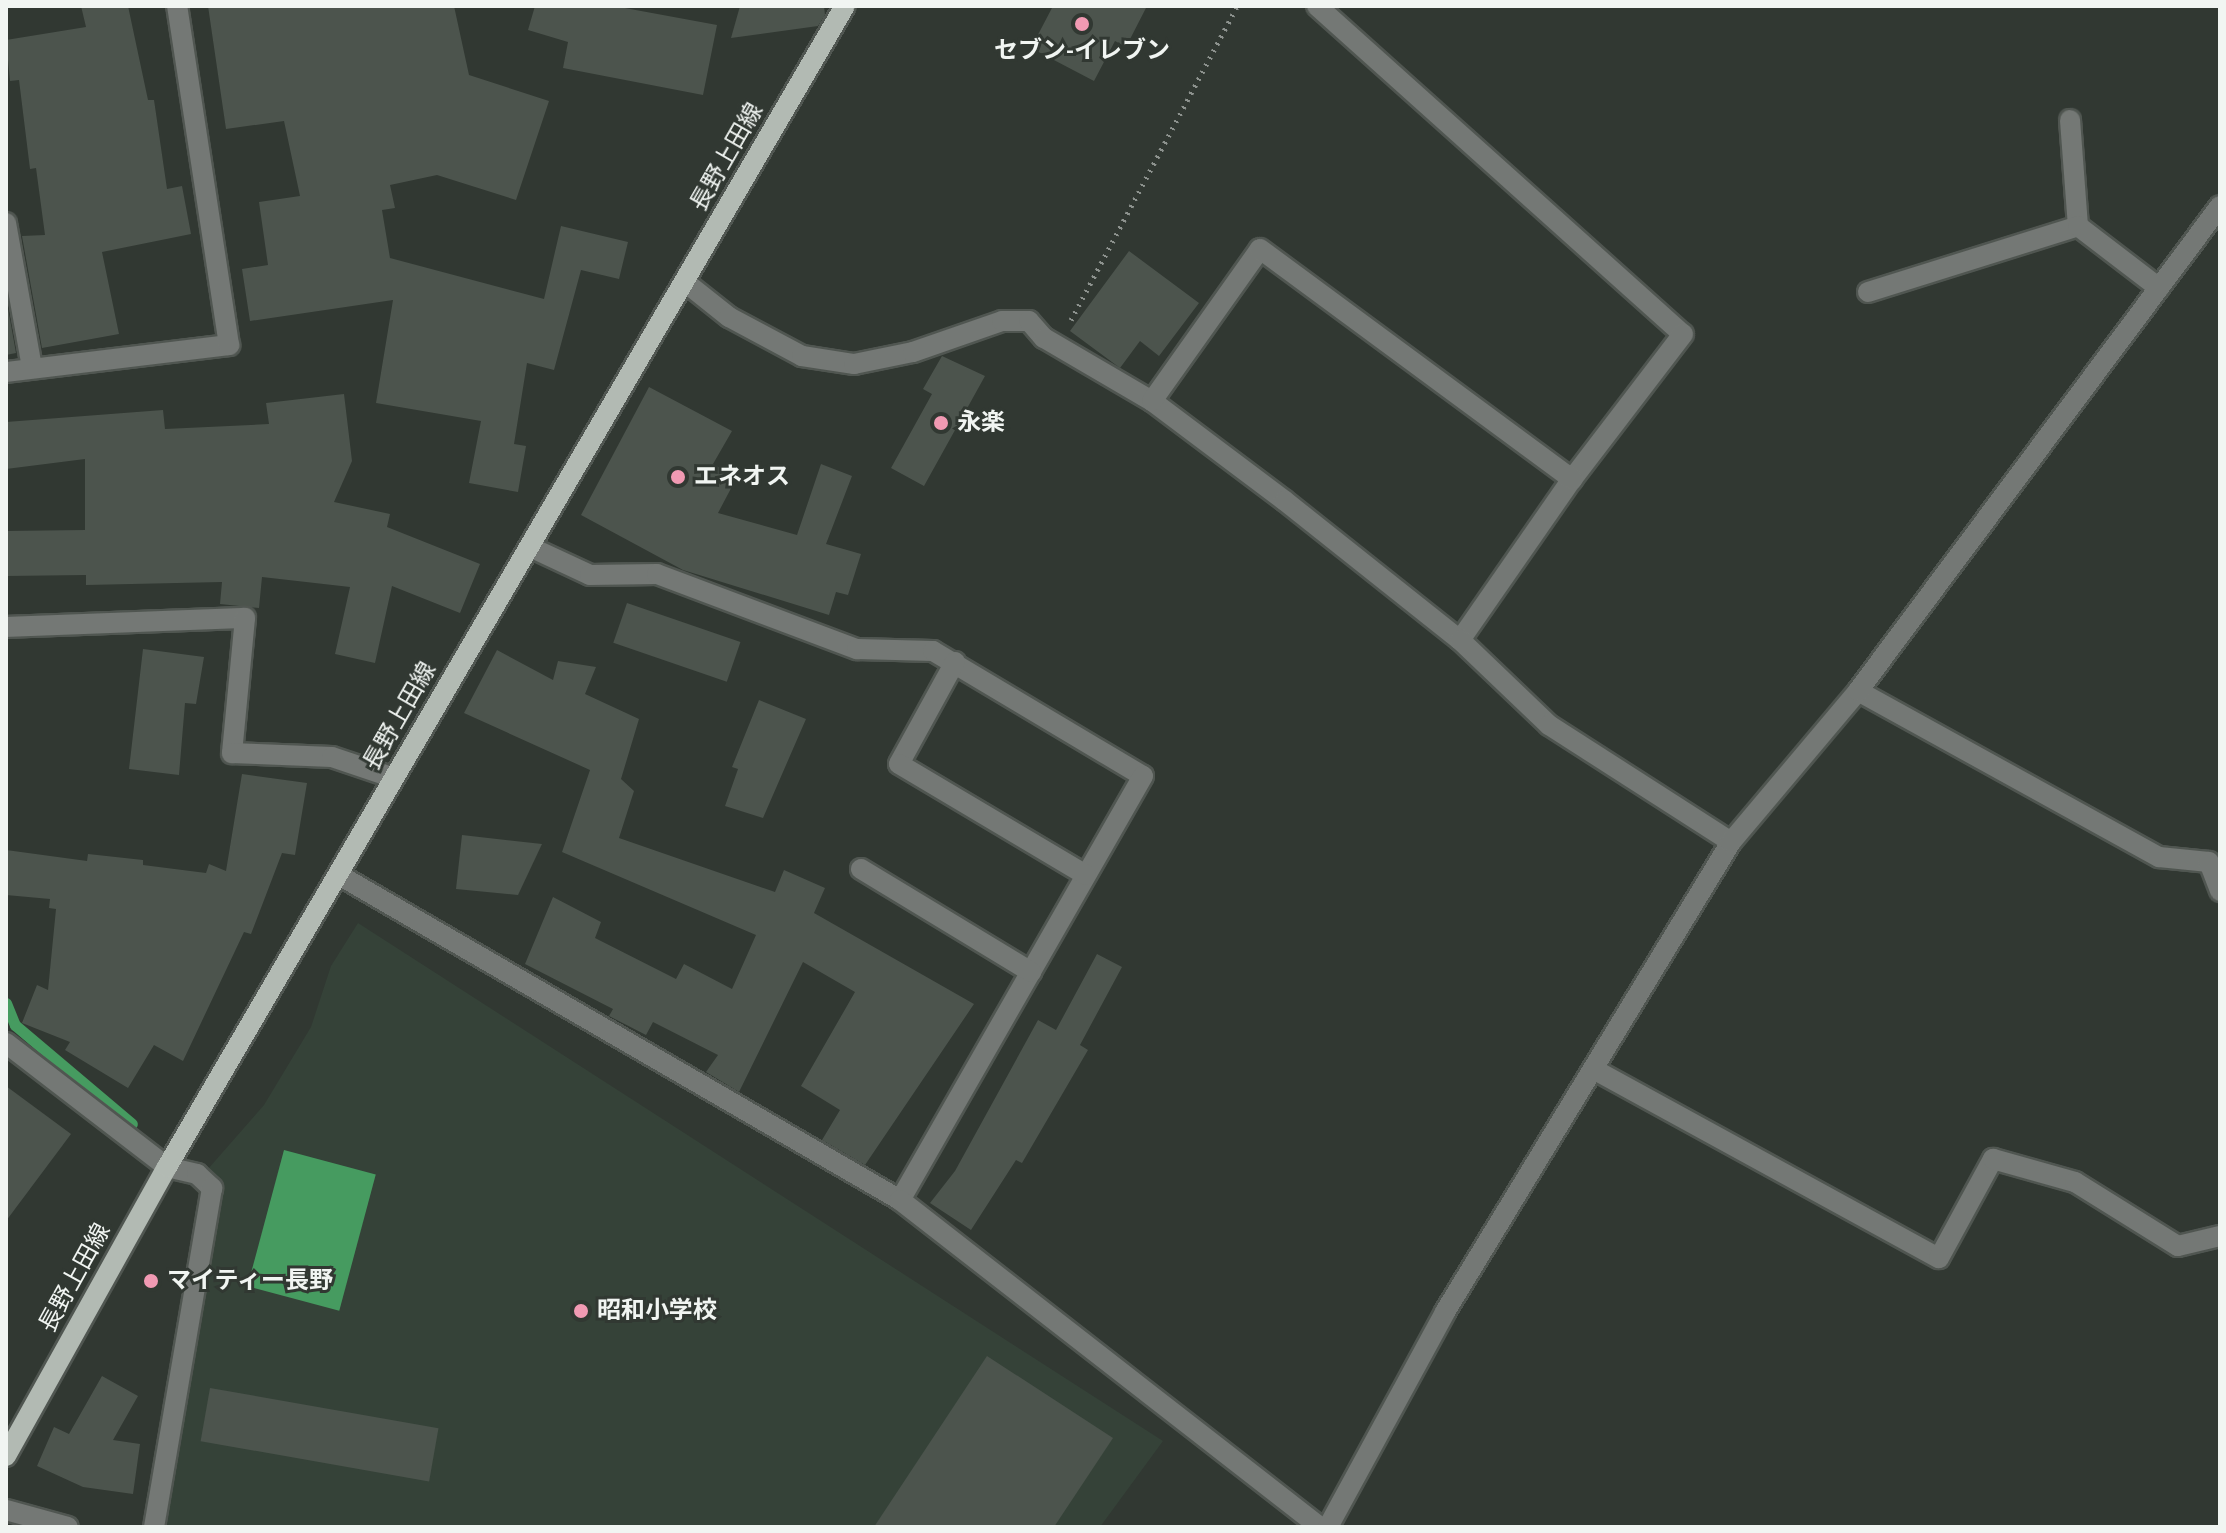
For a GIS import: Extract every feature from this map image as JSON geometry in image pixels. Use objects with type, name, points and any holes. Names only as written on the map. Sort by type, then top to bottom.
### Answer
[{"type":"main road","name":"長野上田線","points":[[6,1456],[167,1167],[845,6]]},
{"type":"street","points":[[6,372],[229,345],[177,6]]},
{"type":"street","points":[[1317,6],[1683,334],[1572,479],[1460,640]]},
{"type":"street","points":[[2070,120],[2078,226],[2159,288]]},
{"type":"street","points":[[1328,1527],[1445,1312],[1731,842],[1858,691],[2220,206]]},
{"type":"street","points":[[6,223],[32,368]]},
{"type":"street","points":[[1868,292],[2078,226]]},
{"type":"street","points":[[1152,401],[1260,249],[1572,479]]},
{"type":"street","points":[[685,282],[729,317],[802,356],[854,364],[913,352],[1002,321],[1029,321],[1044,338],[1152,401],[1460,640],[1549,725],[1731,842]]},
{"type":"street","points":[[530,547],[590,575],[657,574],[857,649],[933,651],[1143,776],[900,1200]]},
{"type":"street","points":[[6,627],[245,618],[232,753],[332,757],[394,778]]},
{"type":"street","points":[[955,662],[899,764],[1086,875]]},
{"type":"street","points":[[1858,691],[2159,857],[2215,859],[2220,891]]},
{"type":"street","points":[[861,869],[1031,972]]},
{"type":"street","points":[[339,875],[900,1200],[1320,1527]]},
{"type":"street","points":[[6,1043],[167,1167],[197,1174],[212,1188],[154,1527]]},
{"type":"street","points":[[1595,1070],[1939,1258],[1993,1159],[2075,1182],[2178,1246],[2220,1236]]},
{"type":"street","points":[[6,1510],[68,1527]]},
{"type":"path","points":[[1044,338],[1075,317],[1237,6]]},
{"type":"shaded area","name":"昭和小学校","points":[[358,923],[1163,1441],[1100,1527],[164,1527],[221,1182],[208,1169],[264,1105],[311,1027],[331,966]]},
{"type":"shaded area","points":[[284,1150],[376,1175],[339,1311],[248,1286]]},
{"type":"building","points":[[81,6],[128,6],[148,100],[154,100],[167,189],[182,186],[191,234],[102,252],[119,334],[42,348],[22,236],[45,235],[36,168],[30,169],[19,80],[10,81],[6,40],[86,27]]},
{"type":"building","points":[[208,6],[454,6],[469,75],[549,101],[516,200],[437,175],[390,185],[395,208],[382,210],[390,258],[544,299],[561,226],[628,242],[619,279],[581,270],[554,370],[527,363],[514,444],[526,446],[518,492],[469,483],[481,421],[376,403],[393,300],[250,321],[242,269],[268,265],[259,202],[300,196],[284,121],[226,129]]},
{"type":"building","points":[[535,6],[614,6],[717,25],[703,95],[563,68],[568,42],[528,30]]},
{"type":"building","points":[[740,6],[824,6],[825,15],[818,26],[731,38]]},
{"type":"building","points":[[1053,6],[1147,6],[1126,47],[1115,41],[1094,81],[1031,48]]},
{"type":"building","points":[[1129,251],[1199,303],[1159,356],[1140,341],[1120,368],[1070,331]]},
{"type":"building","points":[[6,297],[16,353],[6,355]]},
{"type":"building","points":[[942,356],[985,376],[924,486],[891,468],[932,394],[923,389]]},
{"type":"building","points":[[649,387],[732,431],[713,464],[737,477],[718,513],[797,535],[821,464],[852,476],[826,544],[861,554],[848,595],[836,592],[829,615],[683,570],[581,515]]},
{"type":"building","points":[[344,394],[352,461],[334,502],[390,514],[387,527],[480,564],[460,613],[392,586],[375,663],[335,654],[350,587],[262,577],[259,608],[220,604],[222,582],[86,585],[86,575],[6,576],[6,531],[85,530],[85,459],[6,469],[6,422],[163,410],[165,429],[269,424],[266,403]]},
{"type":"building","points":[[627,603],[740,642],[727,682],[613,643]]},
{"type":"building","points":[[143,649],[204,657],[196,704],[185,703],[179,775],[129,769]]},
{"type":"building","points":[[497,650],[553,680],[558,661],[596,667],[585,694],[639,719],[621,779],[634,791],[619,838],[775,892],[784,870],[825,888],[814,913],[974,1004],[865,1165],[822,1140],[840,1110],[801,1086],[855,992],[803,962],[739,1092],[706,1072],[718,1055],[653,1022],[646,1035],[609,1016],[613,1009],[525,964],[553,897],[601,922],[595,938],[676,979],[684,964],[732,989],[756,935],[562,852],[590,770],[464,713]]},
{"type":"building","points":[[759,700],[806,719],[763,818],[725,806],[738,769],[732,767]]},
{"type":"building","points":[[242,774],[307,783],[295,855],[282,853],[251,934],[244,932],[183,1061],[154,1045],[128,1088],[65,1050],[70,1042],[22,1023],[37,985],[48,990],[56,909],[49,908],[50,899],[6,895],[6,850],[87,861],[88,854],[143,860],[143,865],[206,873],[209,864],[226,871]]},
{"type":"building","points":[[462,835],[542,844],[518,895],[456,889]]},
{"type":"building","points":[[1097,954],[1122,967],[1080,1045],[1088,1050],[1022,1163],[1016,1160],[971,1230],[930,1203],[955,1171],[1038,1020],[1056,1030]]},
{"type":"building","points":[[6,1086],[71,1134],[6,1221]]},
{"type":"building","points":[[987,1356],[1113,1438],[1054,1527],[874,1527]]},
{"type":"building","points":[[102,1376],[138,1396],[113,1440],[140,1444],[133,1494],[83,1487],[37,1466],[54,1427],[69,1434]]},
{"type":"building","points":[[210,1388],[438,1428],[429,1481],[201,1441]]},
{"type":"waterway","points":[[6,1003],[15,1025],[132,1124]]},
{"type":"place","name":"セブン-イレブン","points":[[1082,24]]},
{"type":"place","name":"永楽","points":[[941,423]]},
{"type":"place","name":"エネオス","points":[[678,477]]},
{"type":"place","name":"マイティー長野","points":[[151,1281]]},
{"type":"place","name":"昭和小学校","points":[[581,1311]]}]
